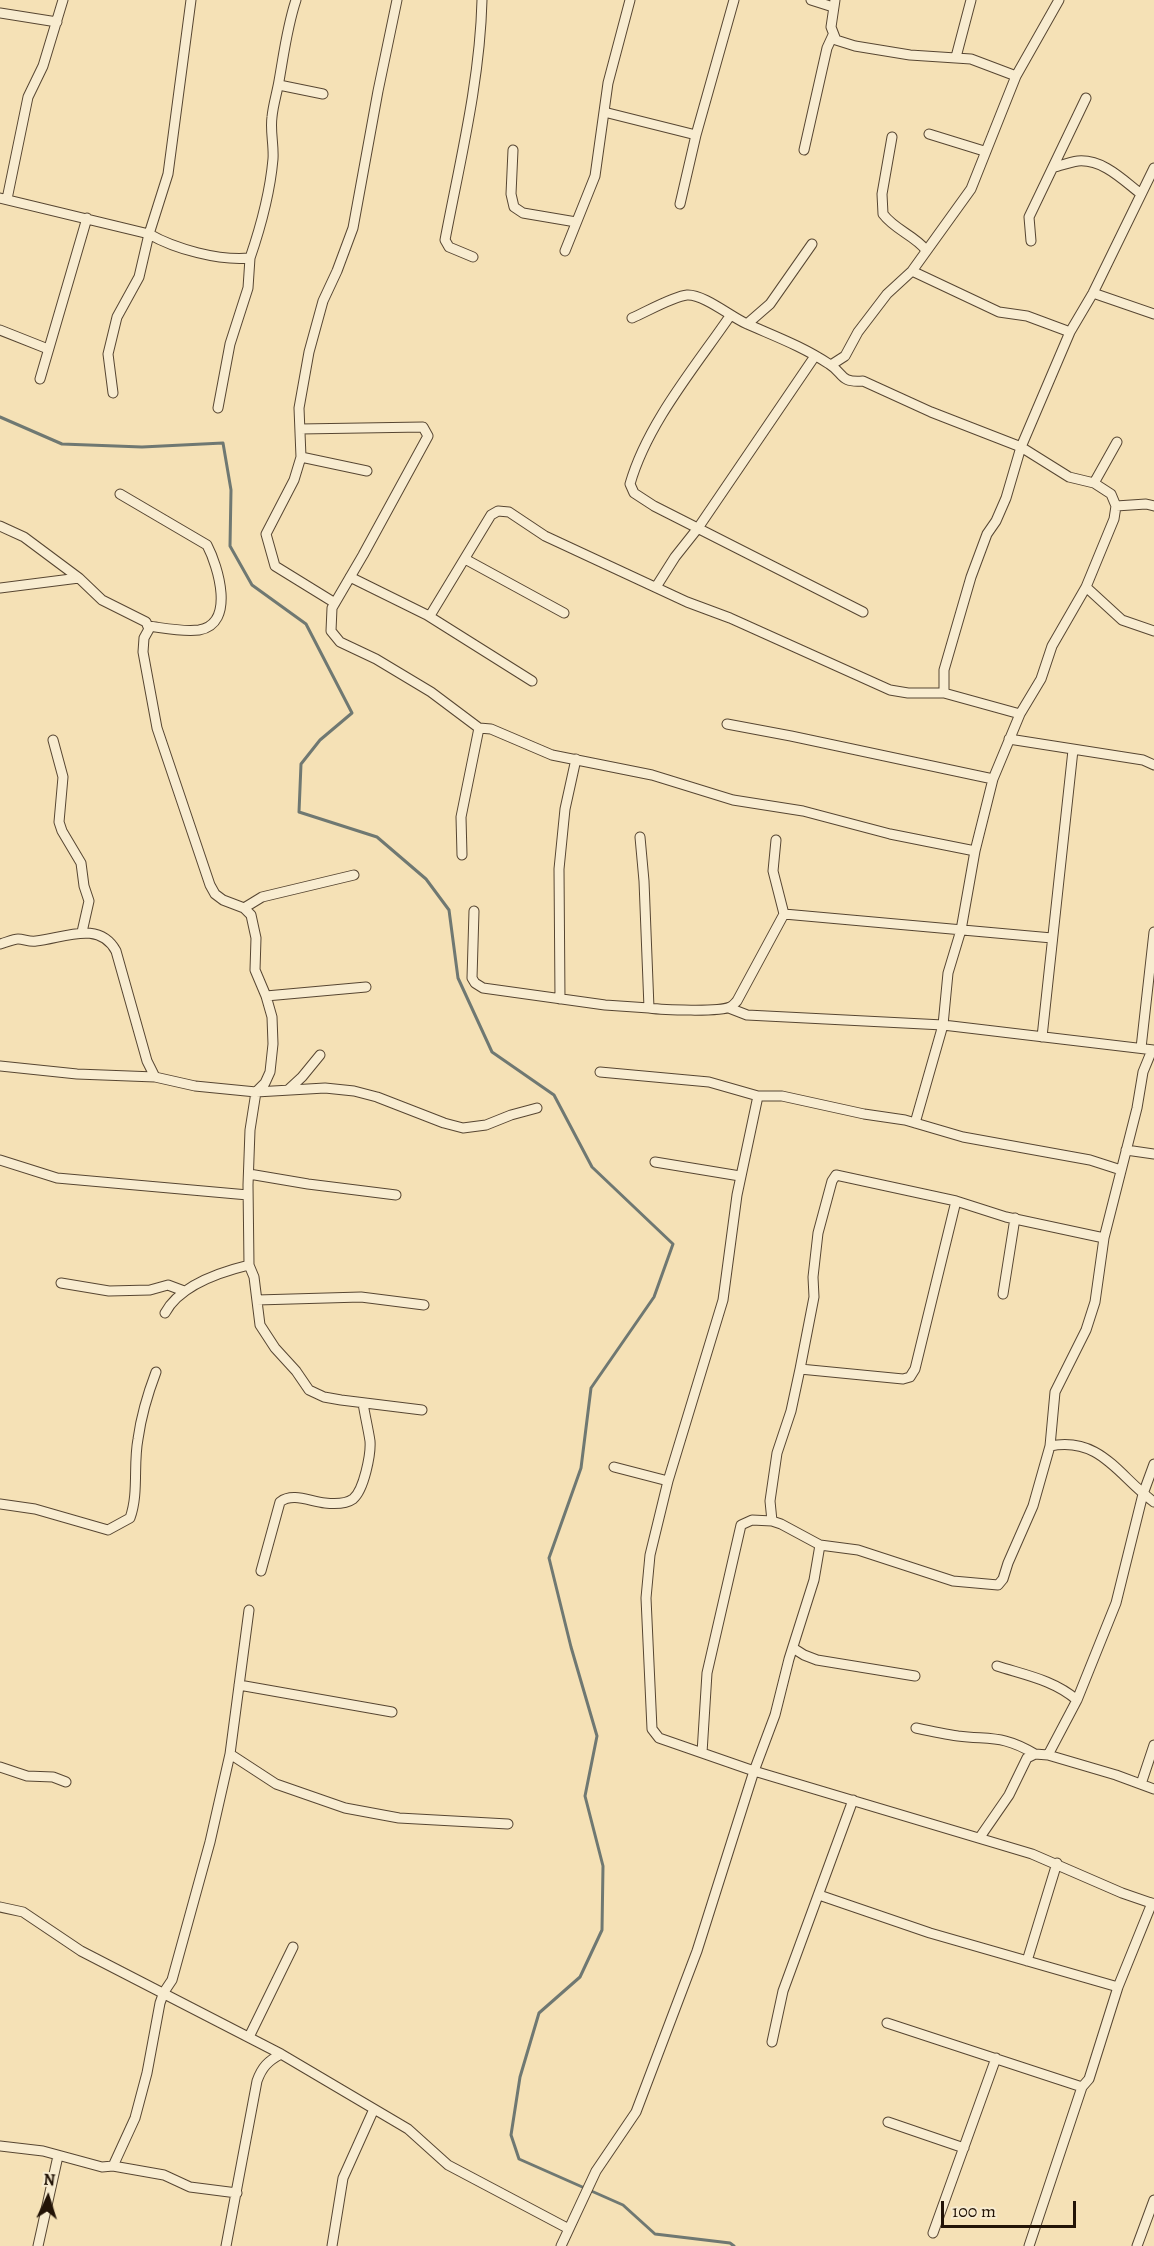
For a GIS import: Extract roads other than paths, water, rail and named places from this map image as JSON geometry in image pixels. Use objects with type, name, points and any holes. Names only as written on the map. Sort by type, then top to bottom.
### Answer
[{"type":"street","points":[[63,0],[43,66],[28,97],[3,199],[149,234],[163,242],[217,256],[249,258]]},
{"type":"street","points":[[114,393],[108,354],[117,317],[139,277],[149,234],[168,174],[191,0]]},
{"type":"street","points":[[218,408],[230,344],[248,288],[249,258],[262,219],[269,185],[273,157],[271,120],[288,24],[296,0]]},
{"type":"street","points":[[335,603],[275,566],[266,534],[294,480],[301,457],[300,408],[309,352],[323,302],[352,228],[397,0]]},
{"type":"street","points":[[473,257],[449,247],[446,240],[473,88],[482,0]]},
{"type":"street","points":[[564,251],[595,176],[608,83],[630,0]]},
{"type":"street","points":[[680,204],[696,135],[734,0]]},
{"type":"street","points":[[811,0],[834,3],[831,27],[836,40],[855,46],[910,55],[971,59],[1016,76]]},
{"type":"street","points":[[956,57],[971,0]]},
{"type":"street","points":[[831,365],[845,356],[858,332],[887,294],[912,271],[970,189],[1016,76],[1059,0]]},
{"type":"street","points":[[0,13],[57,22]]},
{"type":"street","points":[[804,150],[827,48],[833,35]]},
{"type":"street","points":[[279,85],[323,94]]},
{"type":"street","points":[[1031,241],[1029,217],[1055,167],[1086,98]]},
{"type":"street","points":[[604,112],[696,135]]},
{"type":"street","points":[[929,134],[984,151]]},
{"type":"street","points":[[892,137],[882,194],[883,214],[895,227],[919,241],[926,250]]},
{"type":"street","points":[[513,150],[511,194],[514,207],[523,213],[576,222]]},
{"type":"street","points":[[1055,167],[1080,161],[1096,164],[1110,170],[1141,194]]},
{"type":"street","points":[[944,693],[944,670],[971,577],[987,534],[996,521],[1006,498],[1021,447],[1070,332],[1093,293],[1154,168]]},
{"type":"street","points":[[40,379],[87,218]]},
{"type":"street","points":[[747,324],[770,304],[812,244]]},
{"type":"street","points":[[912,271],[999,312],[1027,316],[1070,332]]},
{"type":"street","points":[[1093,293],[1154,314]]},
{"type":"street","points":[[632,318],[677,297],[689,295],[700,298],[730,316],[805,348],[831,365],[841,377],[853,382],[863,381],[1021,447],[1069,477],[1094,483],[1111,494],[1116,506],[1114,519],[1086,587],[1052,646],[1041,679],[1020,714],[993,779],[975,851],[961,930],[948,973],[943,1024],[915,1123]]},
{"type":"street","points":[[730,316],[639,455],[630,484],[634,493],[654,506],[863,612]]},
{"type":"street","points":[[0,330],[48,349]]},
{"type":"street","points":[[657,587],[815,356]]},
{"type":"street","points":[[300,429],[423,428],[427,431],[428,436],[332,608],[330,625],[335,638],[431,692],[479,728],[491,729],[552,755],[652,775],[733,800],[803,811],[890,834],[975,851]]},
{"type":"street","points":[[1094,483],[1117,442]]},
{"type":"street","points":[[301,457],[367,471]]},
{"type":"street","points":[[120,494],[207,545],[223,596],[214,622],[202,630],[148,626]]},
{"type":"street","points":[[1116,506],[1146,504],[1154,506]]},
{"type":"street","points":[[427,615],[434,611],[491,515],[504,511],[545,536],[687,602],[730,618],[890,690],[908,693],[944,693],[1020,714]]},
{"type":"street","points":[[0,526],[24,537],[79,578],[102,600],[146,622],[149,629],[144,638],[142,652],[152,713],[189,826],[216,894],[223,900],[244,908],[251,915],[256,938],[255,970],[272,1017],[273,1044],[270,1072],[265,1083],[256,1092],[250,1130],[249,1265],[254,1277],[260,1325],[309,1390],[324,1397],[363,1404],[422,1410]]},
{"type":"street","points":[[465,559],[564,613]]},
{"type":"street","points":[[350,577],[427,615],[532,681]]},
{"type":"street","points":[[0,588],[79,578]]},
{"type":"street","points":[[1086,587],[1122,620],[1154,631]]},
{"type":"street","points":[[728,724],[993,779]]},
{"type":"street","points":[[462,855],[461,817],[479,728]]},
{"type":"street","points":[[1009,739],[1143,760],[1154,765]]},
{"type":"street","points":[[53,740],[63,777],[59,822],[81,863],[84,886],[89,901],[82,932]]},
{"type":"street","points":[[1042,1036],[1073,750]]},
{"type":"street","points":[[560,999],[559,869],[565,809],[576,759]]},
{"type":"street","points":[[640,837],[649,1008]]},
{"type":"street","points":[[474,911],[472,978],[483,988],[649,1008],[719,1010],[729,1008],[737,1001],[784,914],[773,871],[776,840]]},
{"type":"street","points":[[244,908],[262,897],[354,875]]},
{"type":"street","points":[[784,914],[1052,938]]},
{"type":"street","points":[[2,942],[17,939],[35,941],[82,932],[103,937],[111,942],[116,951],[147,1061],[155,1077]]},
{"type":"street","points":[[1141,1048],[1154,932]]},
{"type":"street","points":[[266,996],[366,987]]},
{"type":"street","points":[[702,1753],[706,1673],[741,1525],[752,1520],[772,1521],[820,1545],[858,1550],[953,1581],[998,1585],[1003,1579],[1033,1506],[1050,1446],[1055,1392],[1086,1330],[1095,1302],[1104,1238],[1137,1108],[1143,1072],[1153,1050],[943,1024],[747,1015],[729,1008]]},
{"type":"street","points":[[289,1089],[320,1054]]},
{"type":"street","points":[[0,1065],[77,1074],[155,1077],[195,1086],[256,1092],[325,1088],[354,1091],[463,1128],[486,1125],[511,1114],[537,1108]]},
{"type":"street","points":[[600,1072],[709,1082],[758,1096],[782,1096],[915,1123],[963,1137],[1090,1160],[1121,1170]]},
{"type":"street","points":[[758,1096],[740,1176],[723,1300],[668,1481],[650,1555],[646,1598],[652,1729],[658,1738],[754,1771],[980,1837],[1057,1863],[1122,1893],[1153,1903],[1118,1987],[1089,2079],[1082,2087],[1029,2246]]},
{"type":"street","points":[[1126,1150],[1154,1154]]},
{"type":"street","points":[[0,1160],[57,1178],[248,1196]]},
{"type":"street","points":[[655,1162],[740,1176]]},
{"type":"street","points":[[249,1174],[396,1195]]},
{"type":"street","points":[[772,1521],[770,1501],[777,1453],[791,1411],[814,1297],[813,1277],[818,1233],[832,1181],[836,1175],[956,1201],[1015,1218],[1104,1238]]},
{"type":"street","points":[[800,1369],[903,1379],[910,1377],[915,1369],[956,1201]]},
{"type":"street","points":[[1003,1294],[1015,1218]]},
{"type":"street","points":[[165,1312],[171,1301],[184,1291],[220,1274],[249,1265]]},
{"type":"street","points":[[62,1283],[109,1291],[150,1290],[168,1285],[184,1291]]},
{"type":"street","points":[[257,1300],[361,1297],[424,1305]]},
{"type":"street","points":[[0,1504],[46,1512],[108,1530],[130,1518],[134,1507],[137,1440],[156,1372]]},
{"type":"street","points":[[261,1571],[280,1502],[285,1498],[298,1498],[341,1503],[354,1498],[362,1485],[370,1443],[363,1404]]},
{"type":"street","points":[[1050,1446],[1066,1443],[1091,1450],[1107,1458],[1154,1502]]},
{"type":"street","points":[[1048,1755],[1077,1700],[1116,1602],[1143,1494],[1154,1464]]},
{"type":"street","points":[[614,1467],[668,1481]]},
{"type":"street","points":[[561,2246],[596,2171],[636,2112],[697,1951],[754,1771],[775,1715],[814,1580],[820,1545]]},
{"type":"street","points":[[113,2166],[135,2118],[147,2073],[157,2015],[164,1992],[172,1980],[191,1916],[230,1754],[249,1610]]},
{"type":"street","points":[[793,1648],[817,1660],[915,1676]]},
{"type":"street","points":[[997,1666],[1051,1683],[1064,1689],[1077,1700]]},
{"type":"street","points":[[239,1685],[392,1712]]},
{"type":"street","points":[[916,1728],[959,1736],[989,1737],[1016,1743],[1035,1754],[1048,1755],[1154,1789]]},
{"type":"street","points":[[1141,1784],[1154,1745]]},
{"type":"street","points":[[230,1754],[276,1784],[345,1808],[399,1818],[508,1824]]},
{"type":"street","points":[[980,1837],[1009,1795],[1027,1758],[1035,1754]]},
{"type":"street","points":[[0,1767],[27,1776],[53,1777],[66,1782]]},
{"type":"street","points":[[772,2042],[783,1991],[853,1800]]},
{"type":"street","points":[[1027,1961],[1057,1863]]},
{"type":"street","points":[[819,1895],[930,1933],[1118,1987]]},
{"type":"street","points":[[0,1907],[23,1912],[81,1951],[281,2054],[408,2129],[448,2165],[569,2229]]},
{"type":"street","points":[[249,2037],[293,1947]]},
{"type":"street","points":[[887,2023],[1082,2087]]},
{"type":"street","points":[[226,2246],[257,2081],[268,2061],[281,2054]]},
{"type":"street","points":[[933,2233],[996,2058]]},
{"type":"street","points":[[332,2246],[347,2164],[374,2109]]},
{"type":"street","points":[[888,2122],[964,2148]]},
{"type":"street","points":[[0,2146],[43,2151],[102,2167],[113,2166],[164,2175],[190,2187],[237,2193]]},
{"type":"street","points":[[41,2245],[58,2156]]},
{"type":"street","points":[[1137,2246],[1154,2200]]},
{"type":"waterway","points":[[0,417],[62,444],[142,447],[223,443],[231,490],[230,546],[252,585],[306,624],[352,713],[320,740],[301,764],[299,812],[377,837],[426,879],[449,910],[458,978],[492,1052],[554,1095],[592,1167],[673,1244],[654,1297],[591,1388],[581,1468],[549,1558],[571,1647],[597,1736],[585,1796],[603,1866],[602,1930],[580,1977],[539,2013],[520,2077],[511,2135],[519,2159],[623,2205],[655,2234],[730,2243],[734,2246]]}]
